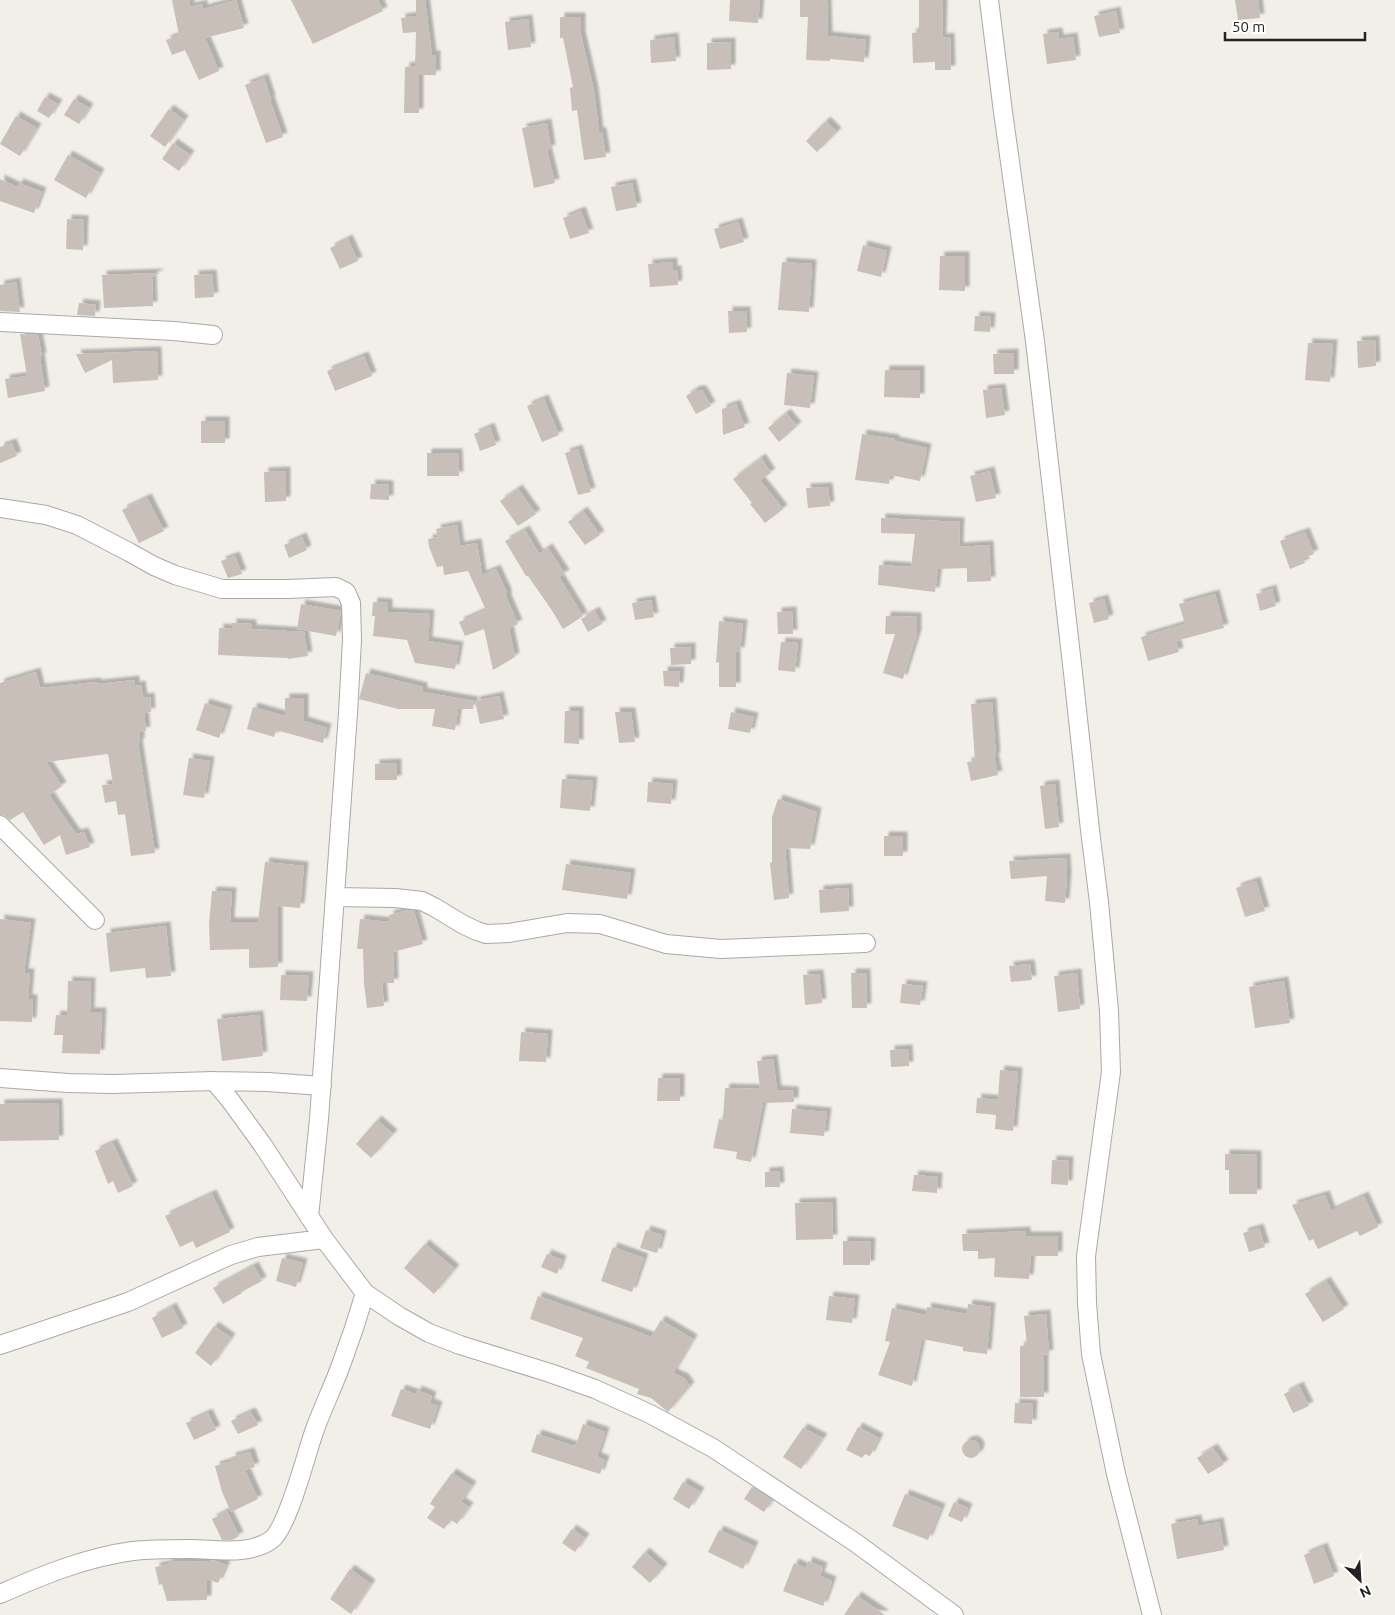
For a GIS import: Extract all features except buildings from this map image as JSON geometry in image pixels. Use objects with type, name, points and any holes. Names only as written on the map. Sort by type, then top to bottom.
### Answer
[{"type":"street","points":[[989,0],[1035,341],[1099,902],[1109,1011],[1112,1072],[1086,1256],[1087,1303],[1092,1354],[1116,1474],[1152,1615]]},
{"type":"street","points":[[0,322],[174,331],[213,335]]},
{"type":"street","points":[[0,508],[46,515],[77,526],[154,566],[175,575],[222,589],[336,587],[346,592],[351,603],[352,640],[335,897],[322,1086],[309,1217]]},
{"type":"street","points":[[0,825],[95,920]]},
{"type":"street","points":[[335,897],[396,898],[422,901],[434,906],[477,932],[486,934],[509,933],[567,923],[600,924],[666,944],[720,949],[866,943]]},
{"type":"street","points":[[0,1078],[68,1083],[112,1084],[214,1081],[322,1086]]},
{"type":"street","points":[[214,1081],[262,1144],[324,1239],[365,1293],[429,1332],[460,1345],[595,1389],[650,1414],[713,1448],[856,1543],[954,1615]]},
{"type":"street","points":[[0,1346],[128,1302],[232,1255],[258,1246],[324,1239]]},
{"type":"street","points":[[0,1594],[71,1566],[107,1556],[133,1551],[166,1549],[235,1550],[264,1545],[274,1539],[281,1529],[292,1500],[314,1432],[341,1365],[365,1293]]}]
